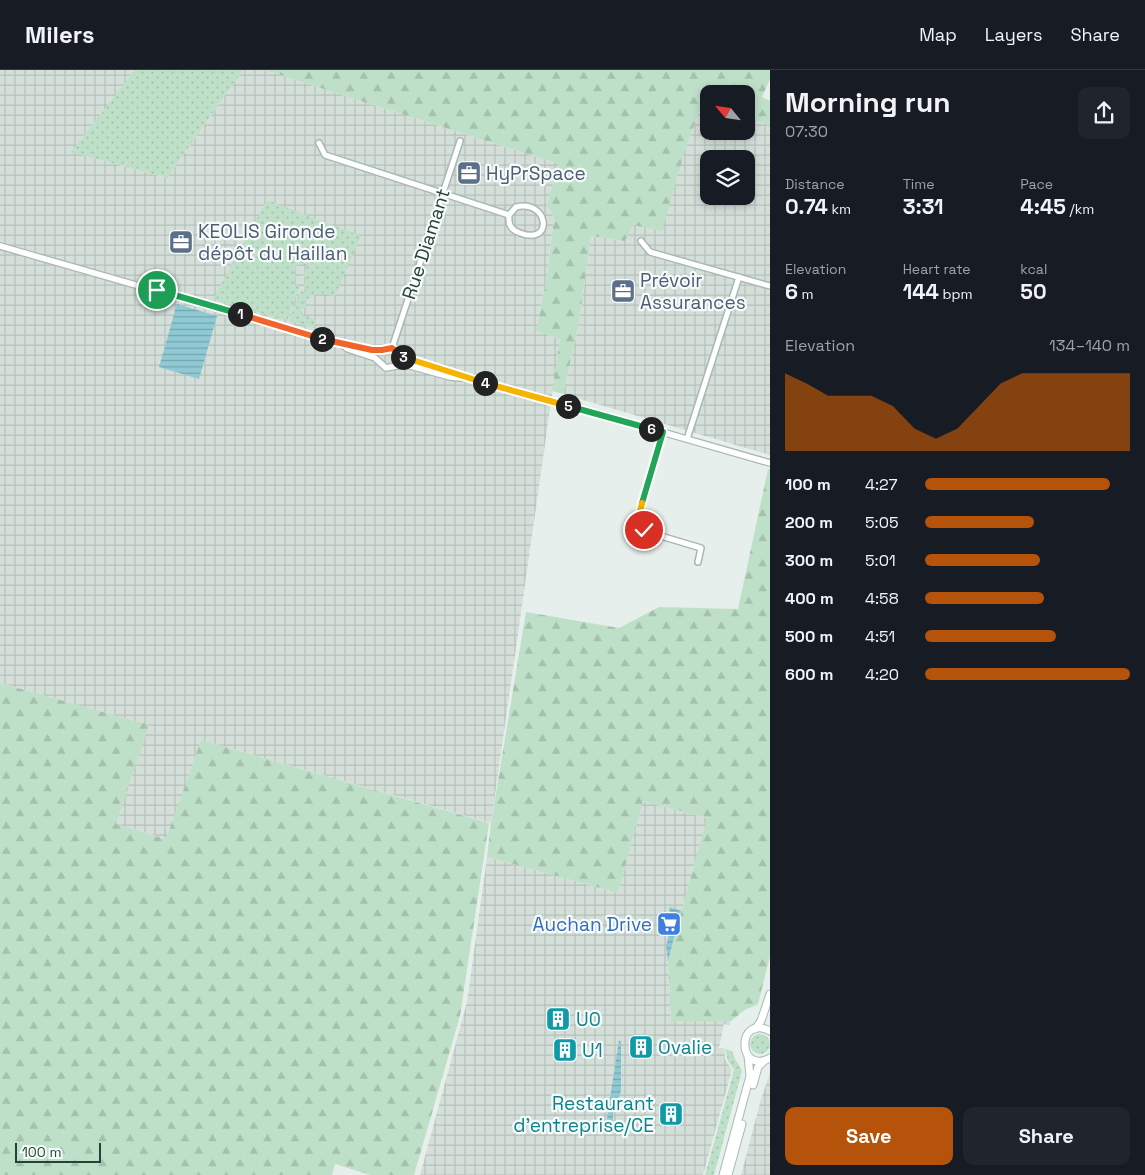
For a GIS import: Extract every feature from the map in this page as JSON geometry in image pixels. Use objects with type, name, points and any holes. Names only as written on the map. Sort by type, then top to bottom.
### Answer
[{"type":"main road","points":[[723,1175],[750,1076],[748,1056],[744,1043],[748,1034],[761,1022],[770,994]]},
{"type":"main road","points":[[755,1029],[770,1030]]},
{"type":"main road","points":[[748,1056],[753,1059],[767,1059]]},
{"type":"main road","points":[[728,1175],[758,1067],[767,1059]]},
{"type":"street","name":"Rue Diamant","points":[[392,348],[460,141]]},
{"type":"street","points":[[319,143],[325,155],[509,215]]},
{"type":"street","points":[[524,206],[540,213],[543,217],[544,225],[536,235],[526,235],[511,228],[508,222],[509,215],[516,207],[524,206]]},
{"type":"street","points":[[641,241],[650,252],[770,286]]},
{"type":"street","points":[[0,246],[341,344],[350,344],[372,350],[392,348],[399,355],[409,360],[453,372],[466,378],[770,463]]},
{"type":"street","points":[[687,439],[739,277]]},
{"type":"street","points":[[341,344],[348,349],[371,355],[386,368],[407,365],[450,377],[466,378]]},
{"type":"street","points":[[380,362],[379,356],[382,350]]},
{"type":"street","points":[[395,366],[399,361],[399,355]]},
{"type":"street","points":[[638,520],[663,432]]},
{"type":"street","points":[[638,520],[644,525],[644,532]]},
{"type":"street","points":[[638,520],[630,523],[629,533],[637,537],[644,532]]},
{"type":"street","points":[[644,532],[701,548],[698,562]]},
{"type":"shaded area","points":[[0,70],[135,70],[72,152],[167,178],[243,70],[264,70],[559,164],[547,204],[554,218],[546,283],[536,331],[560,339],[491,823],[201,740],[167,839],[116,824],[148,725],[0,683]]},
{"type":"shaded area","points":[[700,109],[700,140],[755,140],[755,120],[770,125],[770,455],[563,394],[579,323],[591,236],[625,241],[633,225],[685,150]]},
{"type":"shaded area","points":[[643,801],[707,818],[668,961],[671,1021],[731,1021],[729,1025],[724,1024],[719,1048],[724,1048],[725,1059],[732,1070],[703,1175],[420,1175],[467,1002],[487,857],[618,893]]},
{"type":"shaded area","points":[[770,1073],[770,1175],[741,1175],[761,1099]]},
{"type":"green space","points":[[135,70],[243,70],[167,178],[71,152]]},
{"type":"green space","points":[[264,70],[770,70],[770,79],[762,97],[770,101],[770,125],[755,120],[755,85],[700,85],[700,109],[685,150],[662,231],[633,225],[625,241],[591,236],[579,323],[563,394],[552,391],[560,339],[536,331],[546,283],[554,218],[547,204],[559,164]]},
{"type":"green space","points":[[267,200],[361,236],[335,296],[319,293],[304,301],[307,307],[301,310],[304,317],[308,316],[316,321],[314,328],[289,321],[300,291],[307,293],[304,287],[306,277],[302,276],[307,264],[300,263],[296,266],[294,284],[300,286],[287,321],[213,299]]},
{"type":"green space","points":[[768,469],[770,470],[770,956],[758,1004],[745,1010],[731,1021],[671,1021],[668,961],[707,818],[643,801],[618,893],[487,857],[526,612],[619,628],[659,607],[738,609]]},
{"type":"green space","points":[[0,683],[149,725],[116,824],[166,839],[201,740],[489,823],[460,1016],[414,1175],[370,1175],[335,1164],[332,1175],[0,1175]]},
{"type":"green space","points":[[756,1034],[764,1034],[770,1040],[770,1048],[764,1054],[756,1054],[750,1048],[750,1040]]},
{"type":"green space","points":[[725,1049],[732,1051],[742,1070],[714,1175],[705,1175],[734,1070],[728,1061]]},
{"type":"water","points":[[177,304],[217,316],[199,379],[159,367]]},
{"type":"water","points":[[670,907],[681,911],[668,961],[666,946],[674,916],[669,910]]},
{"type":"water","points":[[619,1040],[621,1042],[621,1090],[619,1098],[614,1105],[612,1131],[609,1133],[605,1131]]},
{"type":"place","name":"HyPrSpace","points":[[469,173]]},
{"type":"place","name":"KEOLIS Gironde dépôt du Haillan","points":[[181,242]]},
{"type":"place","name":"Prévoir Assurances","points":[[623,291]]},
{"type":"place","name":"Auchan Drive","points":[[669,924]]},
{"type":"place","name":"U0","points":[[558,1019]]},
{"type":"place","name":"Ovalie","points":[[641,1047]]},
{"type":"place","name":"U1","points":[[565,1050]]},
{"type":"place","name":"Restaurant d'entreprise/CE","points":[[671,1114]]},
{"type":"route","points":[[157,290],[341,344],[350,344],[377,351],[392,348],[399,355],[409,360],[453,372],[466,378],[663,432],[638,520],[644,525],[644,530]]}]
